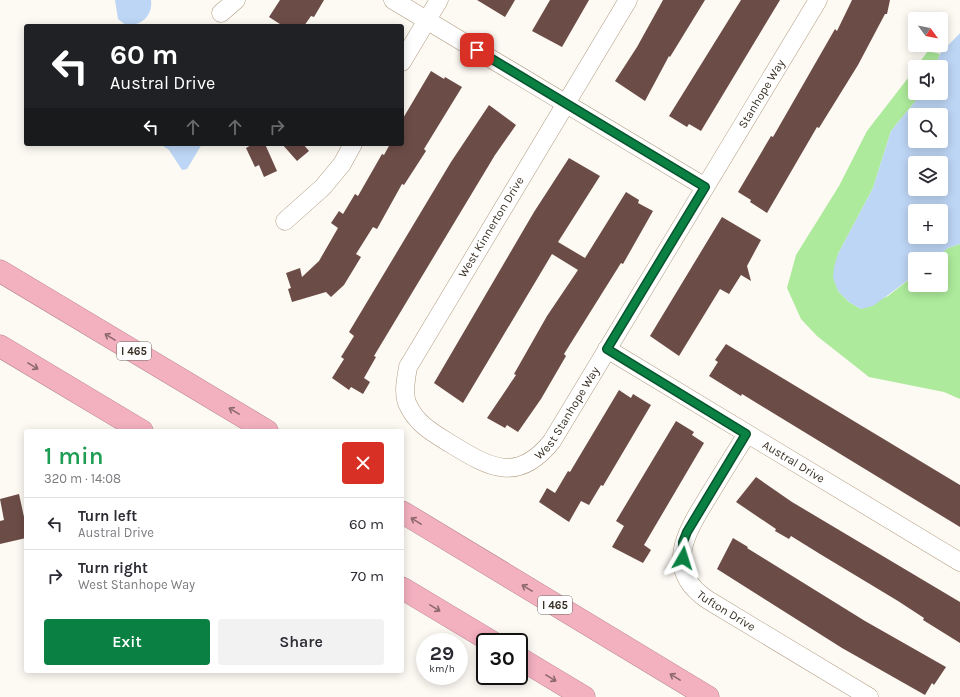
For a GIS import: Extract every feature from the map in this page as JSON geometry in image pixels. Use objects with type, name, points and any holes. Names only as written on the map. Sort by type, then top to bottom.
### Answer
[{"type":"highway","name":"I 465","points":[[0,271],[264,429]]},
{"type":"highway","points":[[0,346],[139,429]]},
{"type":"highway","name":"I 465","points":[[404,513],[708,697]]},
{"type":"highway","points":[[404,589],[477,633]]},
{"type":"highway","points":[[528,663],[584,697]]},
{"type":"street","points":[[221,13],[236,0]]},
{"type":"street","points":[[393,0],[705,187]]},
{"type":"street","points":[[404,59],[439,0]]},
{"type":"street","name":"West Kinnerton Drive","points":[[454,446],[425,428],[410,410],[405,396],[408,367],[628,0]]},
{"type":"street","name":"Stanhope Way","points":[[705,187],[818,0]]},
{"type":"street","points":[[285,221],[323,187],[342,164],[352,146]]},
{"type":"street","name":"West Stanhope Way","points":[[454,446],[482,462],[496,467],[514,467],[529,463],[546,450],[705,187]]},
{"type":"street","name":"Austral Drive","points":[[607,349],[960,562]]},
{"type":"street","name":"Tufton Drive","points":[[746,434],[687,532],[682,552],[683,568],[687,577],[692,586],[708,600],[869,697]]},
{"type":"green space","points":[[927,52],[940,54],[938,60],[921,60]]},
{"type":"green space","points":[[908,78],[908,100],[916,100],[910,108],[908,108],[908,110],[891,131],[873,188],[838,254],[838,291],[849,302],[861,309],[888,296],[908,280],[908,292],[948,292],[948,252],[943,252],[948,248],[960,244],[960,399],[944,392],[869,377],[817,336],[801,319],[787,288],[796,255],[839,186],[867,131]]},
{"type":"water","points":[[115,0],[151,0],[150,11],[141,22],[137,24],[124,24],[118,19]]},
{"type":"water","points":[[960,33],[960,244],[948,248],[943,252],[908,252],[908,280],[873,306],[861,309],[849,302],[838,291],[833,278],[834,267],[838,254],[873,188],[891,131],[908,110],[908,148],[948,148],[948,108],[910,108],[916,100],[948,100],[948,60],[938,60],[942,52],[948,52],[948,46]]},
{"type":"water","points":[[163,146],[201,146],[187,169],[182,170],[169,150]]},
{"type":"building","points":[[280,0],[324,0],[314,17],[311,16],[305,24],[280,24],[269,17]]},
{"type":"building","points":[[477,0],[515,0],[505,17]]},
{"type":"building","points":[[550,0],[589,0],[562,47],[532,31]]},
{"type":"building","points":[[663,0],[705,0],[670,57],[669,56],[645,101],[615,81],[637,47]]},
{"type":"building","points":[[741,0],[780,0],[701,131],[689,124],[687,127],[669,116]]},
{"type":"building","points":[[852,0],[890,0],[887,14],[885,14],[858,65],[819,128],[817,127],[767,213],[738,192],[771,136],[773,137],[835,29],[837,31]]},
{"type":"building","points":[[431,71],[462,87],[424,149],[426,151],[404,185],[402,184],[377,229],[373,227],[356,254],[361,257],[344,285],[331,297],[326,292],[292,302],[288,289],[291,288],[286,273],[300,268],[302,277],[319,261],[338,228],[331,223],[339,211],[343,214],[355,194],[358,196],[382,154],[384,155],[389,146],[404,146],[404,117]]},
{"type":"building","points":[[489,105],[516,125],[495,155],[374,356],[376,357],[364,378],[370,382],[363,394],[351,387],[349,390],[332,378],[344,359],[341,357],[354,336],[349,332],[451,162]]},
{"type":"building","points":[[250,146],[266,146],[277,171],[264,177],[259,165],[255,167],[246,148]]},
{"type":"building","points":[[284,146],[305,146],[309,151],[297,161]]},
{"type":"building","points":[[569,158],[600,176],[558,242],[585,258],[626,192],[639,200],[638,203],[653,211],[623,264],[621,263],[564,354],[566,356],[541,399],[518,432],[507,425],[505,428],[487,418],[516,375],[514,374],[547,316],[578,270],[552,254],[463,403],[434,383],[534,212]]},
{"type":"building","points":[[722,217],[761,240],[747,266],[751,281],[741,275],[729,294],[720,289],[679,356],[650,336]]},
{"type":"building","points":[[726,344],[960,485],[960,527],[742,394],[741,396],[709,376],[718,362],[715,360]]},
{"type":"building","points":[[619,390],[631,398],[633,394],[651,405],[603,486],[601,485],[589,505],[581,501],[569,522],[539,502],[547,488],[555,493],[568,471],[570,472]]},
{"type":"building","points":[[676,421],[694,432],[692,435],[704,443],[644,545],[651,550],[643,563],[612,547],[624,526],[616,521]]},
{"type":"building","points":[[756,477],[792,502],[960,602],[960,643],[923,620],[924,618],[898,601],[791,536],[789,539],[775,531],[776,529],[736,502]]},
{"type":"building","points":[[19,494],[24,517],[24,538],[0,544],[0,521],[4,520],[0,499]]},
{"type":"building","points":[[733,538],[865,621],[946,667],[934,685],[932,683],[925,695],[842,648],[717,569]]},
{"type":"route","points":[[477,50],[705,187],[607,349],[746,434],[687,532],[683,542],[683,558]]}]
